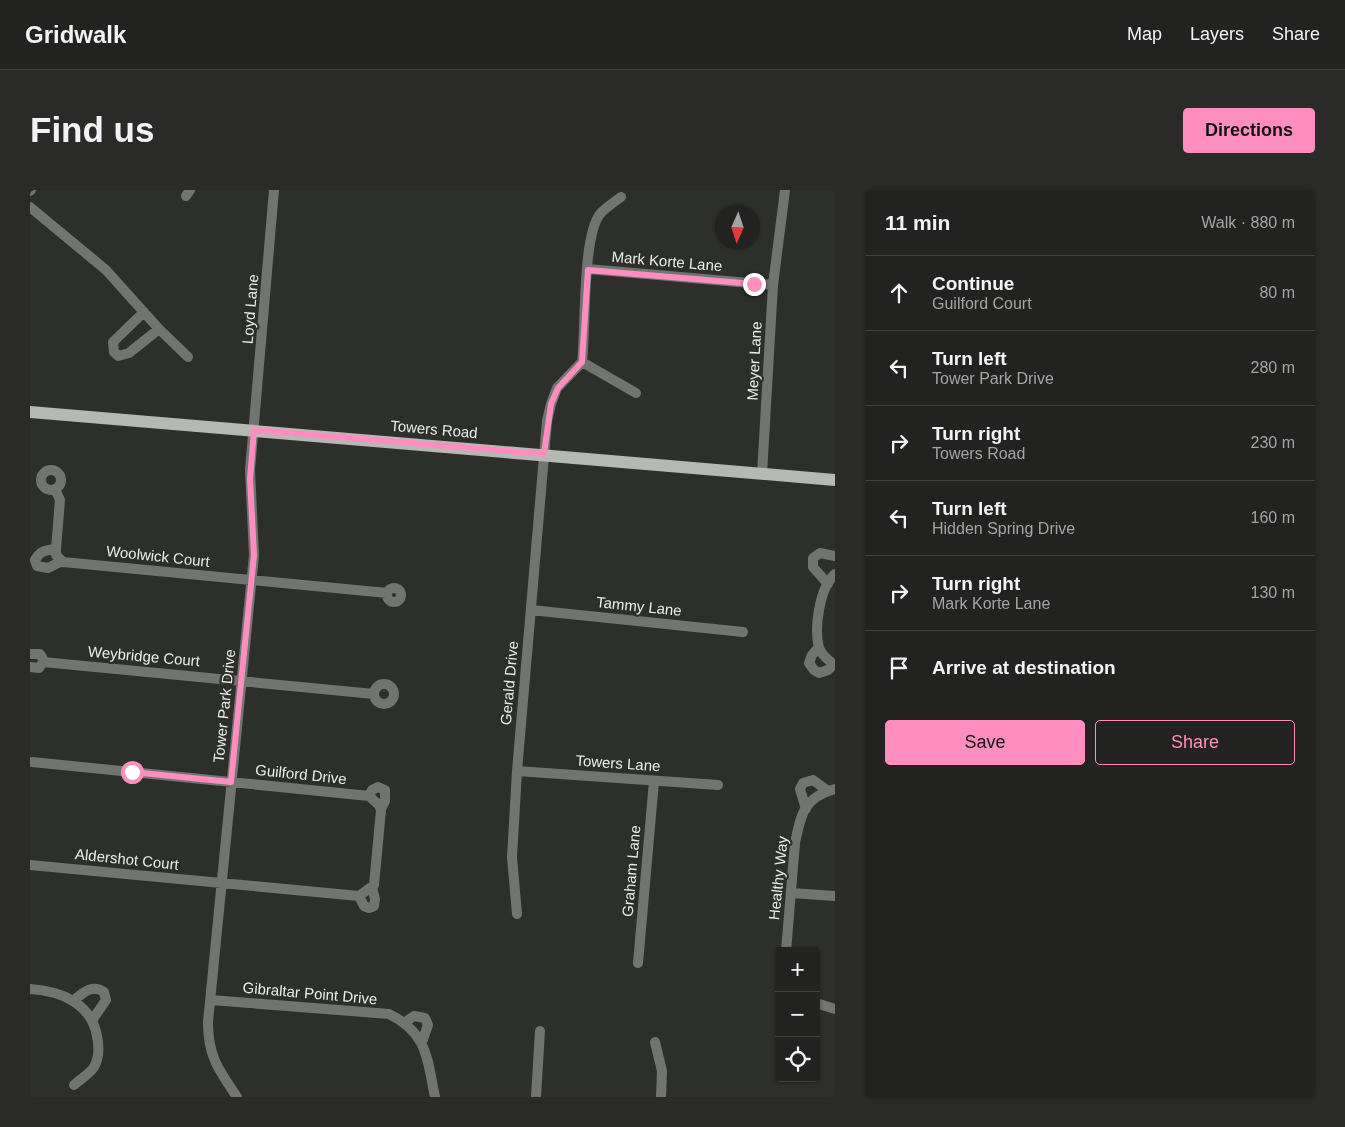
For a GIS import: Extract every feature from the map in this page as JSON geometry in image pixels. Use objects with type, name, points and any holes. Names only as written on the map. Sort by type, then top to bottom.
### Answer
[{"type":"main road","name":"Towers Road","points":[[30,412],[835,480]]},
{"type":"street","name":"Loyd Lane","points":[[254,430],[274,190]]},
{"type":"street","name":"Meyer Lane","points":[[762,474],[773,285],[785,190]]},
{"type":"street","points":[[621,197],[600,214],[593,228],[588,270],[582,362],[636,393]]},
{"type":"street","points":[[30,207],[106,270],[159,329],[188,357]]},
{"type":"street","name":"Mark Korte Lane","points":[[588,270],[773,285]]},
{"type":"street","points":[[144,312],[113,342],[114,352],[118,356],[129,353],[159,329]]},
{"type":"street","name":"Gerald Drive","points":[[517,914],[512,857],[517,772],[544,454],[551,404],[558,388],[582,362]]},
{"type":"street","name":"Tower Park Drive","points":[[237,1097],[212,1058],[208,1043],[231,782],[252,581],[254,537],[250,479],[254,430]]},
{"type":"street","points":[[55,489],[60,500],[56,555],[62,561]]},
{"type":"street","name":"Woolwick Court","points":[[56,549],[45,550],[39,554],[35,560],[37,566],[48,568],[62,561],[387,594]]},
{"type":"street","points":[[828,584],[813,567],[813,558],[820,553],[835,556]]},
{"type":"street","points":[[819,647],[812,655],[809,663],[814,670],[820,673],[828,670],[835,664],[826,658],[819,647],[816,623],[828,584],[835,574]]},
{"type":"street","name":"Tammy Lane","points":[[531,610],[744,632]]},
{"type":"street","name":"Weybridge Court","points":[[30,654],[40,654],[44,662]]},
{"type":"street","name":"Weybridge Court","points":[[44,662],[374,694]]},
{"type":"street","name":"Weybridge Court","points":[[30,667],[39,668],[44,662]]},
{"type":"street","name":"Guilford Drive","points":[[31,762],[368,796],[381,809],[376,873],[372,888],[375,899],[374,906],[369,908],[364,906],[359,896],[222,883]]},
{"type":"street","name":"Towers Lane","points":[[517,772],[718,785]]},
{"type":"street","name":"Healthy Way","points":[[806,809],[800,789],[803,783],[814,780],[832,790]]},
{"type":"street","name":"Graham Lane","points":[[638,963],[654,781]]},
{"type":"street","name":"Healthy Way","points":[[786,947],[795,843],[808,804],[820,793],[832,790]]},
{"type":"street","name":"Aldershot Court","points":[[30,865],[222,883]]},
{"type":"street","points":[[359,896],[372,888]]},
{"type":"street","points":[[791,893],[835,896]]},
{"type":"street","points":[[30,988],[59,993],[74,1000],[92,1018],[98,1042],[98,1059],[93,1068],[74,1085]]},
{"type":"street","points":[[74,1000],[85,991],[94,989],[104,992],[106,1000],[92,1018]]},
{"type":"street","name":"Gibraltar Point Drive","points":[[211,1000],[389,1014],[404,1022],[422,1042],[435,1097]]},
{"type":"street","points":[[820,1004],[835,1009]]},
{"type":"street","name":"Gibraltar Point Drive","points":[[404,1022],[418,1016],[427,1020],[427,1031],[422,1042]]},
{"type":"street","points":[[536,1097],[540,1031]]},
{"type":"street","points":[[655,1042],[662,1071],[661,1097]]},
{"type":"route","points":[[132,772],[231,782],[254,555],[250,479],[254,430],[544,454],[551,404],[558,388],[575,372],[582,362],[585,344],[584,312],[588,270],[754,284]]}]
